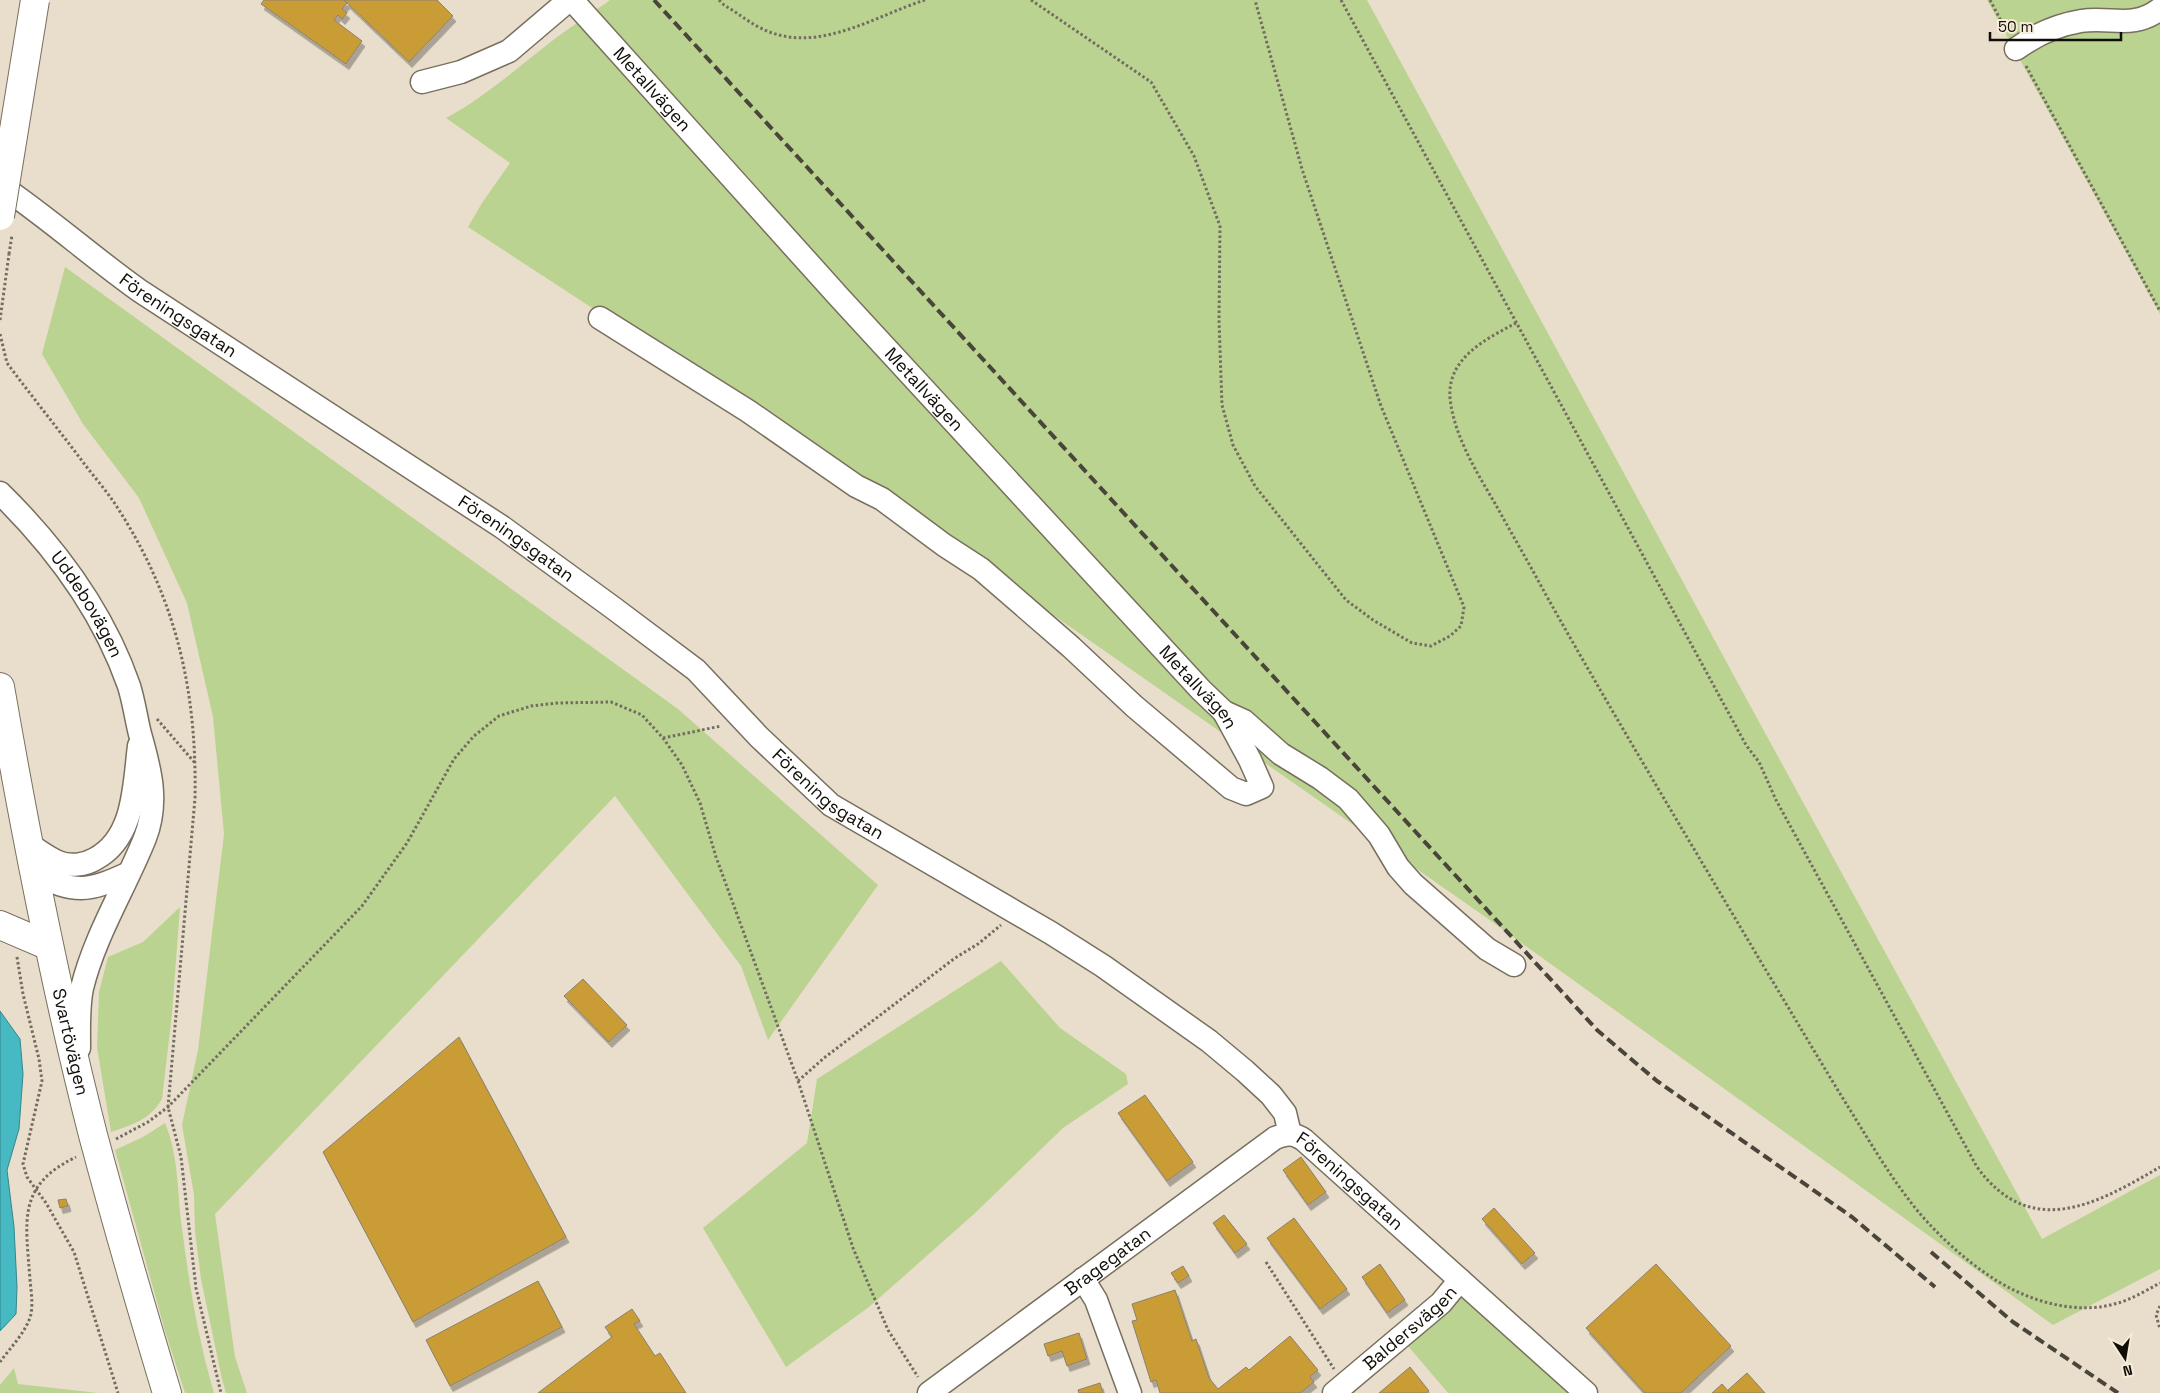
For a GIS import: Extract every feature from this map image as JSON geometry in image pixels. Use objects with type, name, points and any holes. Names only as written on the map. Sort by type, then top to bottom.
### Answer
[{"type":"main road","points":[[0,216],[35,0]]},
{"type":"main road","name":"Svartövägen","points":[[0,687],[28,844],[49,946],[81,1082],[128,1263],[167,1393]]},
{"type":"main road","points":[[6,927],[49,946]]},
{"type":"street","name":"Metallvägen","points":[[422,82],[461,72],[509,51],[571,0],[846,304],[1201,690],[1224,712],[1262,787],[1246,794],[1231,788],[1134,706],[1071,647],[981,569],[944,545],[882,499],[856,486],[748,411],[600,318]]},
{"type":"street","points":[[2016,49],[2042,34],[2069,24],[2091,20],[2136,21],[2144,19],[2160,9]]},
{"type":"street","name":"Föreningsgatan","points":[[0,185],[35,209],[95,259],[140,291],[502,527],[696,670],[744,721],[831,805],[1103,966],[1209,1041],[1271,1095],[1285,1113],[1290,1134],[1297,1135],[1304,1140],[1586,1393]]},
{"type":"street","name":"Uddebovägen","points":[[0,493],[36,530],[64,564],[94,610],[127,681],[151,772],[153,803],[145,837],[94,954],[82,988],[79,1027],[81,1082]]},
{"type":"street","points":[[1224,712],[1244,721],[1281,754],[1320,778],[1348,799],[1379,835],[1398,867],[1413,884],[1488,949],[1514,965]]},
{"type":"street","name":"Uddebovägen","points":[[28,844],[58,862],[73,865],[89,863],[110,851],[124,830],[130,810],[140,735]]},
{"type":"street","points":[[34,873],[55,884],[79,889],[99,885],[129,873]]},
{"type":"street","name":"Bragegatan","points":[[925,1387],[1083,1280],[1275,1138],[1290,1134]]},
{"type":"street","points":[[1083,1280],[1096,1300],[1130,1393]]},
{"type":"street","name":"Baldersvägen","points":[[1334,1393],[1440,1303],[1460,1280]]},
{"type":"path","points":[[719,0],[766,31],[784,36],[819,38],[864,24],[925,0]]},
{"type":"path","points":[[1031,0],[1151,82],[1194,156],[1220,226],[1219,320],[1222,405],[1232,445],[1255,486],[1346,600],[1373,620],[1412,643],[1431,646],[1450,636],[1461,626],[1464,607],[1381,406],[1302,168],[1255,0]]},
{"type":"path","points":[[1341,0],[1746,745],[1759,762],[1776,800],[1962,1142],[1983,1175],[1994,1187],[2018,1203],[2045,1209],[2066,1210],[2084,1206],[2102,1198],[2160,1167]]},
{"type":"path","points":[[1990,0],[2160,311]]},
{"type":"path","points":[[0,320],[9,254]]},
{"type":"path","points":[[1516,322],[1478,344],[1463,358],[1455,371],[1450,388],[1450,400],[1458,433],[1479,475],[1588,669],[1803,1033],[1874,1148],[1909,1200],[1925,1219],[1944,1238],[1990,1277],[2013,1290],[2041,1301],[2068,1306],[2088,1307],[2119,1303],[2160,1283]]},
{"type":"path","points":[[111,1141],[148,1122],[168,1107],[362,906],[407,843],[454,759],[474,736],[499,716],[531,706],[557,703],[611,702],[642,715],[663,738],[682,764],[700,803],[716,856],[798,1081],[853,1248],[888,1330],[925,1387]]},
{"type":"path","points":[[154,715],[196,764]]},
{"type":"path","points":[[663,738],[744,721]]},
{"type":"path","points":[[798,1081],[824,1058],[955,958],[978,944],[1015,913]]},
{"type":"path","points":[[6,927],[41,1070],[40,1093],[23,1164],[27,1176],[46,1203],[76,1257],[118,1393]]},
{"type":"path","points":[[0,1362],[25,1326],[31,1312],[27,1236],[30,1204],[35,1189],[47,1174],[79,1155]]},
{"type":"path","points":[[1266,1262],[1334,1368]]},
{"type":"path","points":[[2160,1306],[2156,1315],[2160,1329]]},
{"type":"green space","points":[[610,0],[1367,0],[2042,1239],[2160,1175],[2160,1269],[2053,1325],[1484,916],[913,517],[468,227],[510,163],[446,118],[484,94],[551,42]]},
{"type":"green space","points":[[1987,0],[2160,0],[2160,314]]},
{"type":"green space","points":[[65,267],[678,709],[878,885],[768,1040],[741,966],[615,796],[215,1214],[235,1357],[247,1393],[226,1393],[222,1379],[201,1279],[195,1232],[194,1195],[182,1125],[198,1050],[224,834],[213,717],[187,603],[139,498],[83,424],[42,354]]},
{"type":"green space","points":[[180,907],[172,1014],[162,1099],[158,1106],[147,1116],[133,1124],[111,1132],[97,1047],[99,992],[108,957],[143,942]]},
{"type":"green space","points":[[1001,961],[1060,1028],[1126,1074],[1128,1084],[1063,1128],[974,1214],[869,1307],[786,1367],[703,1228],[807,1143],[817,1079]]},
{"type":"green space","points":[[165,1123],[173,1148],[182,1228],[195,1311],[214,1393],[185,1393],[165,1331],[115,1150],[143,1137]]},
{"type":"green space","points":[[1460,1283],[1589,1393],[1448,1393],[1402,1339]]},
{"type":"green space","points":[[14,1368],[18,1384],[98,1393],[0,1393],[0,1385]]},
{"type":"water","points":[[0,1011],[20,1039],[23,1074],[19,1129],[7,1170],[14,1227],[17,1287],[16,1314],[0,1331]]},
{"type":"building","points":[[264,0],[344,0],[347,3],[342,9],[347,13],[342,19],[338,15],[334,20],[362,41],[346,64],[261,4]]},
{"type":"building","points":[[344,0],[437,0],[453,16],[409,62]]},
{"type":"building","points":[[583,979],[627,1025],[609,1042],[564,996]]},
{"type":"building","points":[[459,1037],[566,1237],[413,1322],[323,1152]]},
{"type":"building","points":[[1145,1095],[1193,1162],[1167,1181],[1118,1113]]},
{"type":"building","points":[[1301,1157],[1326,1192],[1308,1205],[1283,1170]]},
{"type":"building","points":[[66,1199],[68,1206],[60,1208],[58,1200]]},
{"type":"building","points":[[1494,1208],[1535,1253],[1522,1264],[1482,1219]]},
{"type":"building","points":[[1224,1215],[1247,1244],[1235,1253],[1213,1223]]},
{"type":"building","points":[[1294,1218],[1347,1289],[1320,1309],[1267,1238]]},
{"type":"building","points":[[1380,1264],[1405,1300],[1387,1313],[1362,1277]]},
{"type":"building","points":[[1656,1264],[1731,1346],[1681,1393],[1645,1393],[1586,1328]]},
{"type":"building","points":[[1183,1266],[1189,1276],[1178,1283],[1171,1273]]},
{"type":"building","points":[[538,1281],[562,1327],[450,1386],[426,1340]]},
{"type":"building","points":[[1175,1290],[1192,1341],[1196,1339],[1209,1378],[1218,1389],[1246,1367],[1249,1370],[1290,1336],[1318,1370],[1310,1377],[1314,1382],[1300,1393],[1160,1393],[1156,1380],[1151,1382],[1132,1321],[1137,1320],[1132,1304]]},
{"type":"building","points":[[632,1309],[640,1321],[634,1324],[655,1356],[660,1353],[686,1393],[538,1393],[612,1337],[605,1327]]},
{"type":"building","points":[[1079,1333],[1087,1359],[1067,1366],[1062,1351],[1048,1356],[1044,1344]]},
{"type":"building","points":[[1410,1367],[1429,1391],[1426,1393],[1379,1393]]},
{"type":"building","points":[[1747,1373],[1765,1393],[1730,1393],[1728,1390]]},
{"type":"building","points":[[1100,1383],[1103,1393],[1079,1393],[1078,1390]]},
{"type":"building","points":[[1722,1384],[1730,1393],[1712,1393]]},
{"type":"railway","points":[[654,0],[1597,1030],[1657,1081],[1852,1217],[1935,1287]]},
{"type":"railway","points":[[1931,1252],[2013,1322],[2118,1393]]}]
